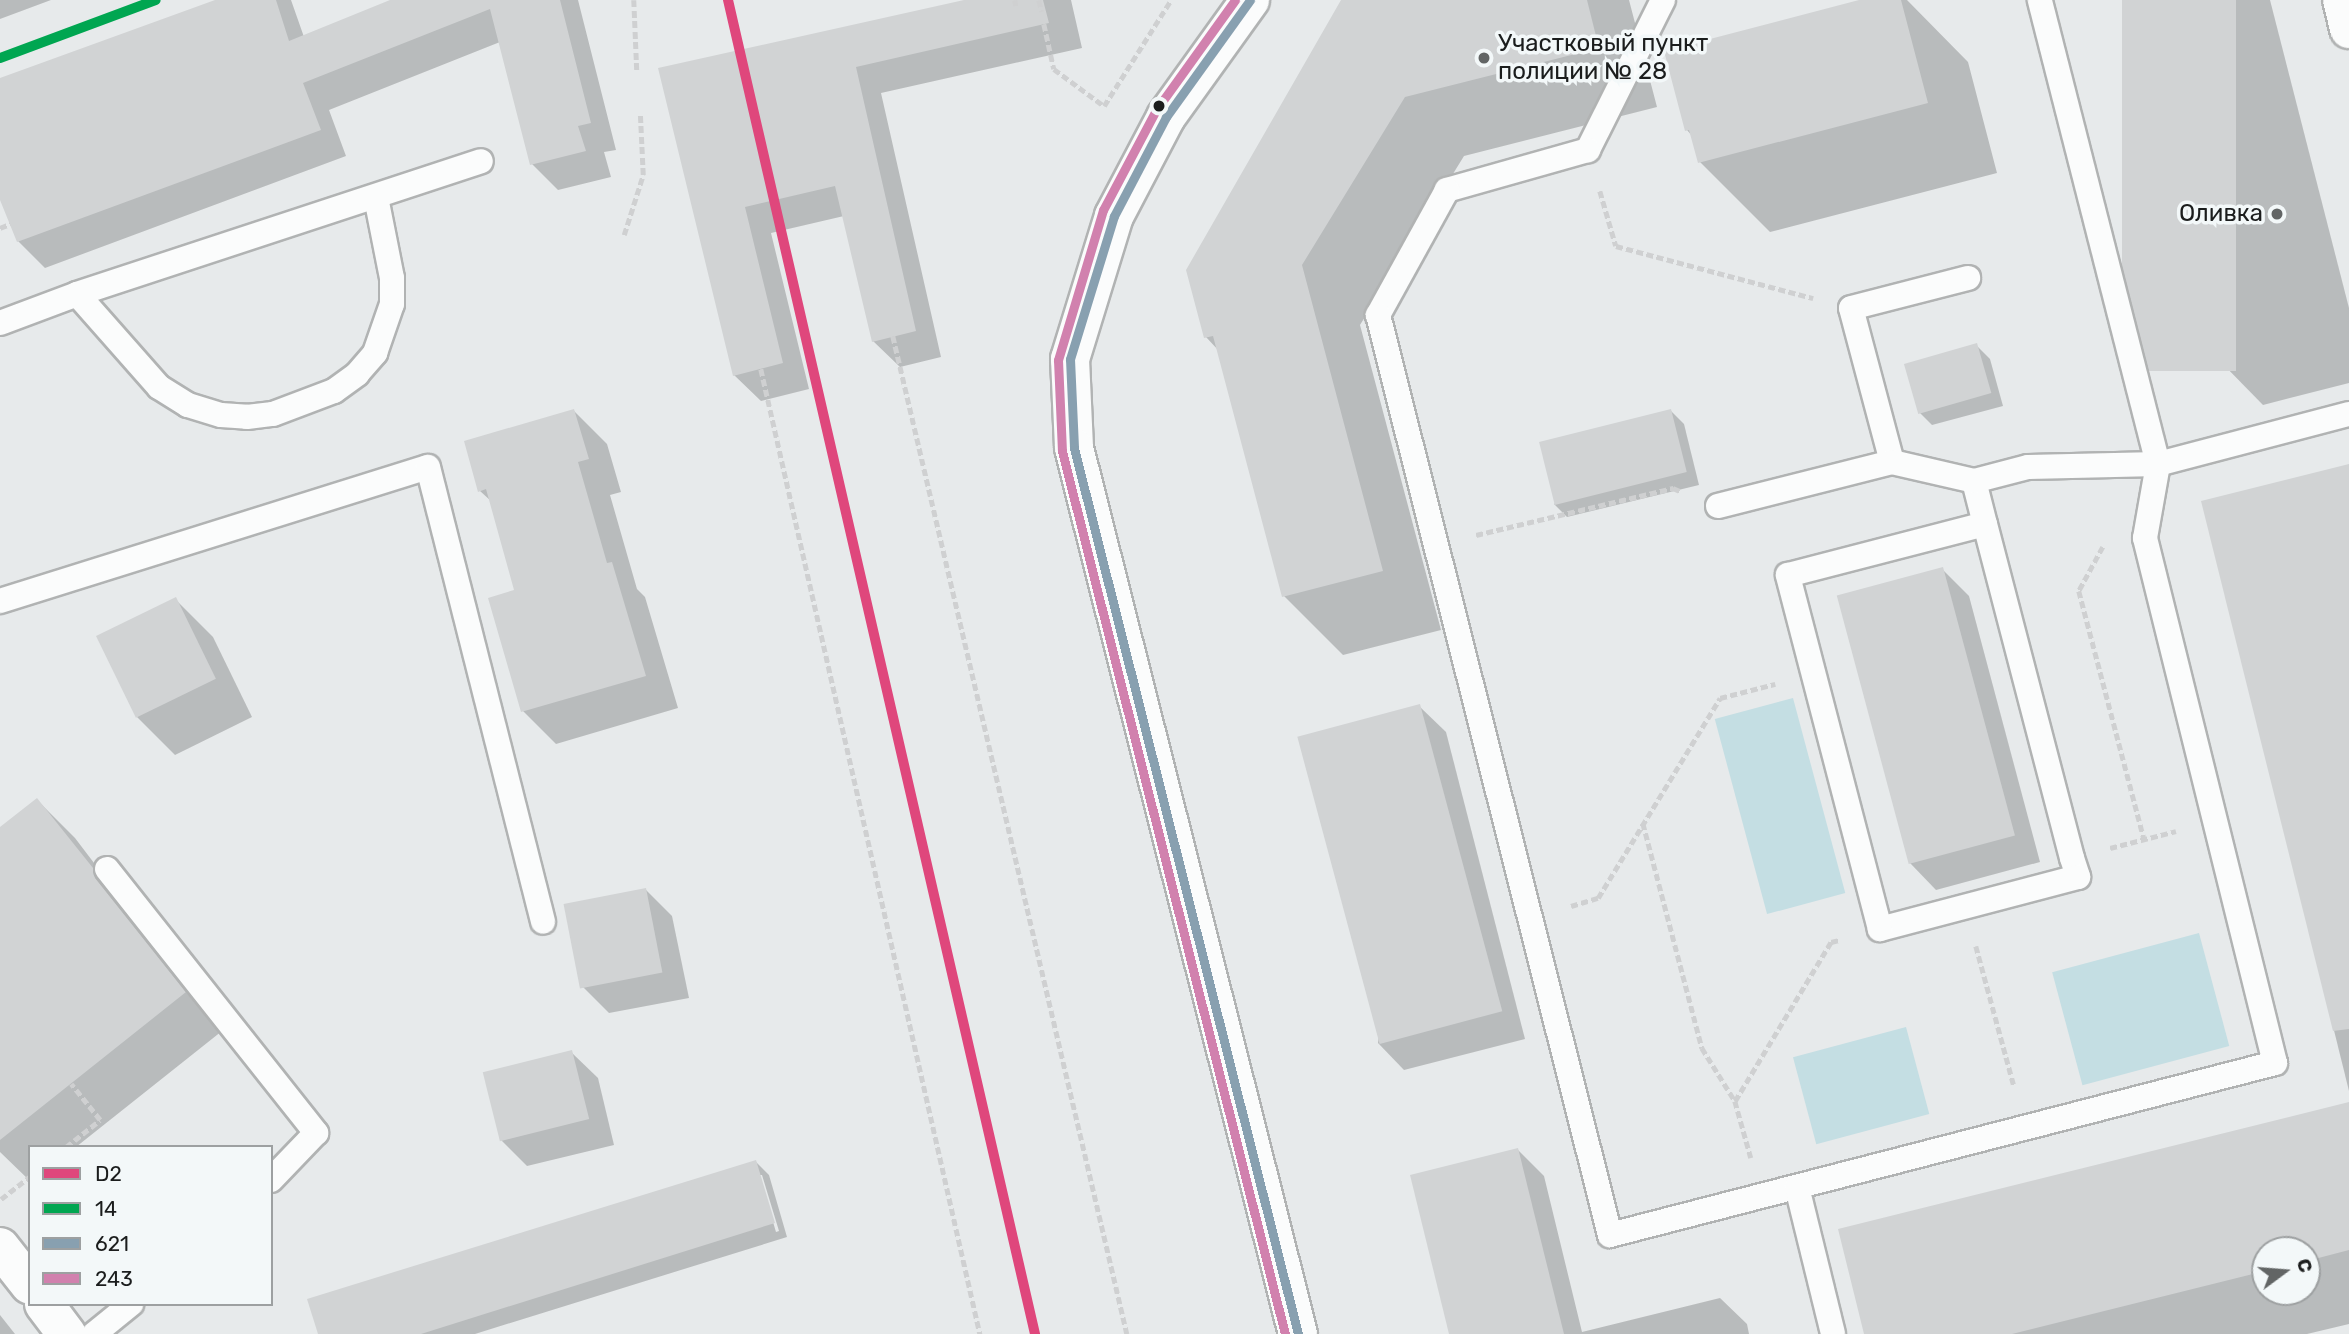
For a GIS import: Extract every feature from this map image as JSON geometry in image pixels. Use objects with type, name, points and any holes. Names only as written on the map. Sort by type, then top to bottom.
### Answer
[{"type":"street","points":[[1250,0],[1166,117],[1114,216],[1070,359],[1074,448],[1298,1334]]},
{"type":"street","points":[[0,1247],[28,1283]]},
{"type":"street","points":[[46,1306],[68,1334]]},
{"type":"lane","points":[[1663,0],[1588,150],[1447,190],[1378,315],[1610,1235],[2275,1063],[2145,538],[2158,464],[2040,0]]},
{"type":"lane","points":[[0,323],[481,161]]},
{"type":"lane","points":[[77,295],[159,387],[188,405],[221,415],[247,417],[273,414],[334,391],[357,374],[375,353],[392,304],[392,278],[376,197]]},
{"type":"lane","points":[[1892,462],[1851,308],[1968,278]]},
{"type":"lane","points":[[1718,506],[1892,462],[1974,481],[2028,467],[2158,464],[2349,414]]},
{"type":"lane","points":[[0,601],[428,467],[543,922]]},
{"type":"lane","points":[[1974,481],[2078,877],[1880,929],[1788,575],[1985,524]]},
{"type":"lane","points":[[107,869],[316,1133],[273,1178]]},
{"type":"lane","points":[[1797,1187],[1833,1334]]},
{"type":"lane","points":[[94,1334],[129,1306]]},
{"type":"path","points":[[634,0],[637,73]]},
{"type":"path","points":[[1039,0],[1042,12]]},
{"type":"path","points":[[1044,24],[1054,69],[1104,106],[1171,0]]},
{"type":"path","points":[[624,235],[643,175],[640,112]]},
{"type":"path","points":[[1588,150],[1616,246],[1851,308]]},
{"type":"path","points":[[0,228],[10,224]]},
{"type":"path","points":[[893,336],[1127,1334]]},
{"type":"path","points":[[761,369],[981,1334]]},
{"type":"path","points":[[1510,527],[1673,488],[1718,506]]},
{"type":"path","points":[[2104,544],[2079,591],[2144,839]]},
{"type":"path","points":[[1529,918],[1598,898],[1720,698],[1813,675]]},
{"type":"path","points":[[2072,858],[2216,820]]},
{"type":"path","points":[[1643,823],[1702,1048],[1735,1101],[1762,1196]]},
{"type":"path","points":[[1966,907],[2025,1128]]},
{"type":"path","points":[[1735,1101],[1831,943],[1880,929]]},
{"type":"path","points":[[69,1145],[100,1120],[71,1084]]},
{"type":"path","points":[[0,1199],[28,1178]]},
{"type":"shaded area","points":[[1793,698],[1845,893],[1767,914],[1715,719]]},
{"type":"shaded area","points":[[2199,933],[2229,1046],[2082,1085],[2052,972]]},
{"type":"shaded area","points":[[1906,1027],[1929,1114],[1816,1144],[1793,1057]]},
{"type":"building","points":[[215,0],[276,0],[289,41],[390,0],[560,0],[591,123],[578,126],[586,151],[530,165],[490,9],[303,83],[321,130],[17,242],[0,200],[0,78]]},
{"type":"building","points":[[964,0],[1043,0],[1049,23],[856,67],[916,331],[872,342],[835,186],[745,207],[783,363],[733,376],[658,68]]},
{"type":"building","points":[[1341,0],[1587,0],[1599,48],[1405,97],[1302,265],[1383,571],[1282,597],[1213,336],[1204,338],[1186,270]]},
{"type":"building","points":[[1859,0],[1901,0],[1928,103],[1698,163],[1689,130],[1685,131],[1664,51]]},
{"type":"building","points":[[2122,0],[2236,0],[2236,371],[2122,371]]},
{"type":"building","points":[[1977,343],[1991,393],[1918,414],[1904,364]]},
{"type":"building","points":[[574,409],[589,459],[578,462],[607,563],[612,562],[646,676],[521,712],[488,598],[514,590],[486,489],[478,492],[464,441]]},
{"type":"building","points":[[1671,409],[1687,472],[1555,505],[1539,442]]},
{"type":"building","points":[[2349,464],[2349,1029],[2333,1031],[2201,501]]},
{"type":"building","points":[[1943,567],[2015,836],[1909,864],[1837,595]]},
{"type":"building","points":[[176,597],[216,679],[136,718],[96,636]]},
{"type":"building","points":[[1420,704],[1502,1011],[1380,1044],[1297,737]]},
{"type":"building","points":[[37,798],[93,868],[95,878],[186,992],[0,1140],[0,827]]},
{"type":"building","points":[[646,888],[662,972],[580,988],[564,904]]},
{"type":"building","points":[[572,1050],[589,1119],[500,1141],[483,1072]]},
{"type":"building","points":[[2349,1102],[2349,1250],[2321,1257],[2321,1236],[2251,1236],[2251,1274],[2012,1334],[1864,1334],[1838,1229]]},
{"type":"building","points":[[1518,1148],[1564,1334],[1449,1334],[1410,1175]]},
{"type":"building","points":[[756,1160],[775,1223],[421,1334],[318,1334],[307,1299]]},
{"type":"transit line","name":"14","points":[[0,58],[156,0]]},
{"type":"transit line","name":"D2","points":[[728,0],[1035,1334]]},
{"type":"transit line","name":"243","points":[[1235,0],[1156,110],[1103,210],[1058,360],[1062,451],[1285,1334]]},
{"type":"transit line","name":"621","points":[[1250,0],[1166,117],[1114,216],[1070,359],[1074,448],[1298,1334]]},
{"type":"place","name":"Участковый пункт полиции № 28","points":[[1484,58]]},
{"type":"place","name":"Оливка","points":[[2277,214]]}]
